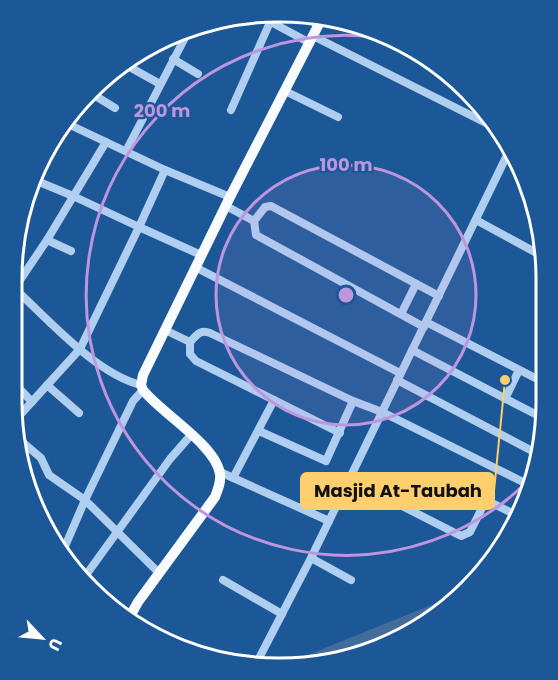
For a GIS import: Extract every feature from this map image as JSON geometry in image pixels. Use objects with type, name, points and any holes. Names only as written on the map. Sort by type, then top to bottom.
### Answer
[{"type":"main road","points":[[133,611],[215,497],[220,484],[220,472],[205,448],[142,387],[143,375],[201,255],[318,26]]},
{"type":"street","points":[[276,22],[480,120]]},
{"type":"street","points":[[231,110],[270,23]]},
{"type":"street","points":[[126,151],[183,41]]},
{"type":"street","points":[[173,59],[198,74]]},
{"type":"street","points":[[133,69],[160,84]]},
{"type":"street","points":[[285,91],[338,117]]},
{"type":"street","points":[[98,98],[115,108]]},
{"type":"street","points":[[73,127],[228,202],[255,221]]},
{"type":"street","points":[[22,276],[47,240],[106,142]]},
{"type":"street","points":[[260,657],[311,558],[505,159]]},
{"type":"street","points":[[23,413],[80,349],[165,170]]},
{"type":"street","points":[[41,183],[201,255]]},
{"type":"street","points":[[439,296],[272,206],[265,207],[255,221],[256,235],[401,314],[536,378]]},
{"type":"street","points":[[476,220],[534,251]]},
{"type":"street","points":[[47,240],[70,251]]},
{"type":"street","points":[[195,267],[531,450]]},
{"type":"street","points":[[401,314],[416,284]]},
{"type":"street","points":[[22,295],[80,349],[102,365],[142,387],[133,401],[66,544]]},
{"type":"street","points":[[165,330],[190,342]]},
{"type":"street","points":[[340,433],[196,361],[190,354],[190,342],[204,330],[353,401],[382,412],[522,482]]},
{"type":"street","points":[[412,350],[535,414]]},
{"type":"street","points":[[505,399],[519,370]]},
{"type":"street","points":[[47,385],[79,413]]},
{"type":"street","points":[[22,391],[32,402]]},
{"type":"street","points":[[233,478],[274,400]]},
{"type":"street","points":[[259,431],[326,461],[353,401]]},
{"type":"street","points":[[88,572],[170,459],[191,435]]},
{"type":"street","points":[[26,445],[41,458],[49,475],[85,501],[159,573]]},
{"type":"street","points":[[220,472],[328,520]]},
{"type":"street","points":[[349,479],[461,536],[470,532],[486,500],[510,512]]},
{"type":"street","points":[[311,558],[351,580]]},
{"type":"street","points":[[223,580],[282,614]]},
{"type":"waterway","points":[[339,651],[407,623]]},
{"type":"place","name":"Masjid At-Taubah","points":[[505,380]]}]
